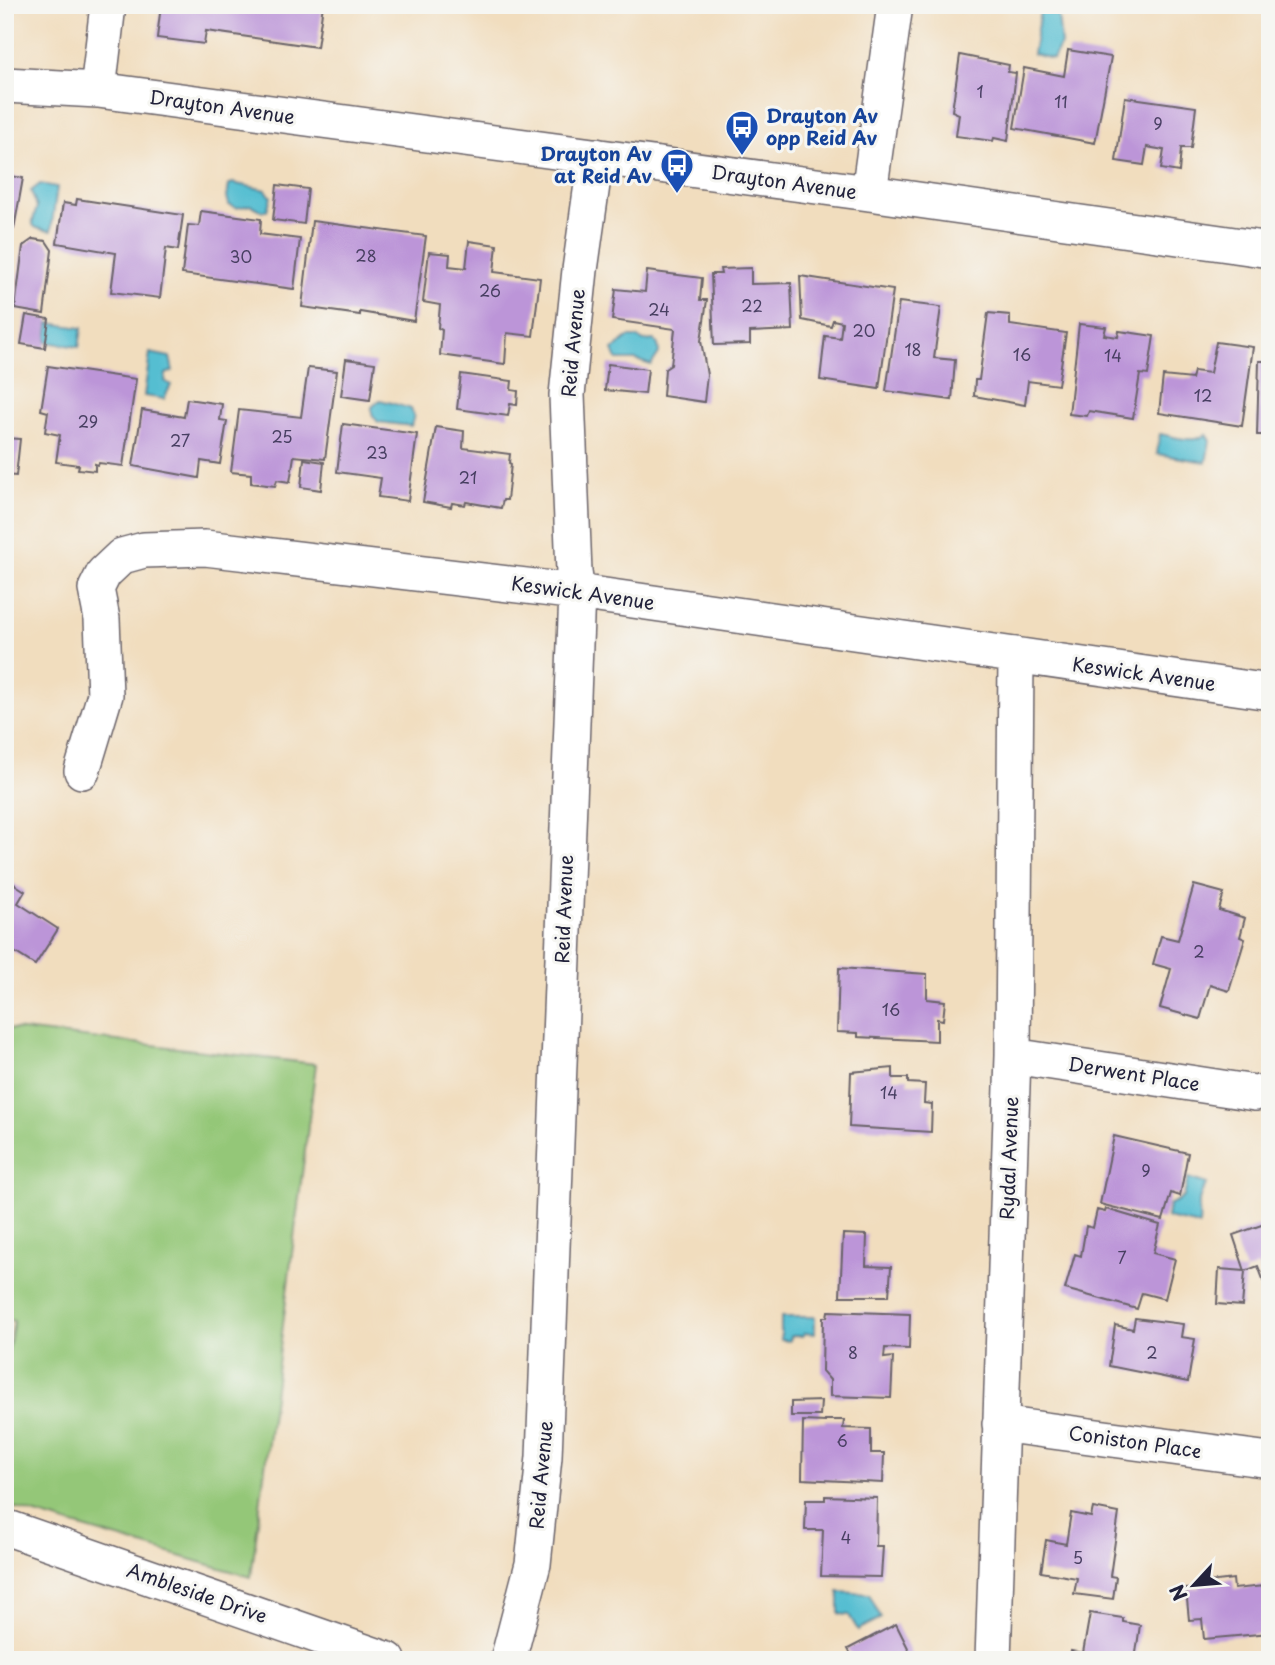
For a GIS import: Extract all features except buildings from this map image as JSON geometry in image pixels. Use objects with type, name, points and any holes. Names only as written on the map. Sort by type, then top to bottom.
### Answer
[{"type":"street","points":[[98,90],[108,5]]},
{"type":"street","points":[[869,193],[895,5]]},
{"type":"street","name":"Drayton Avenue","points":[[5,85],[98,90],[869,193],[1270,250]]},
{"type":"street","name":"Reid Avenue","points":[[508,1660],[533,1564],[544,1457],[577,592],[567,395],[580,270],[596,156]]},
{"type":"street","name":"Keswick Avenue","points":[[82,771],[105,695],[102,619],[96,589],[104,573],[122,556],[144,550],[205,548],[577,592],[1270,692]]},
{"type":"street","name":"Rydal Avenue","points":[[993,1660],[1013,1056],[1016,655]]},
{"type":"street","name":"Derwent Place","points":[[1013,1056],[1255,1093]]},
{"type":"street","name":"Coniston Place","points":[[1000,1424],[1270,1460]]},
{"type":"street","name":"Ambleside Drive","points":[[5,1527],[388,1660]]},
{"type":"green space","points":[[5,1028],[316,1064],[251,1577],[5,1505],[5,1369],[14,1321],[5,1319]]},
{"type":"water","points":[[1040,11],[1058,15],[1061,44],[1053,59],[1033,54]]},
{"type":"water","points":[[232,183],[266,190],[271,197],[267,210],[262,211],[251,205],[236,208],[229,205],[227,197],[229,185]]},
{"type":"water","points":[[40,184],[57,187],[51,231],[38,229],[33,225],[37,207],[31,191]]},
{"type":"water","points":[[49,323],[82,328],[79,347],[46,342]]},
{"type":"water","points":[[629,337],[644,341],[654,340],[658,345],[659,353],[651,365],[636,360],[617,360],[613,350]]},
{"type":"water","points":[[150,353],[170,357],[173,371],[166,374],[165,381],[171,385],[164,399],[144,396]]},
{"type":"water","points":[[380,400],[411,409],[414,416],[411,426],[378,422],[372,414],[372,407]]},
{"type":"water","points":[[1160,434],[1197,439],[1206,434],[1210,441],[1206,462],[1157,454]]},
{"type":"water","points":[[1188,1178],[1207,1184],[1199,1199],[1199,1225],[1167,1218],[1169,1205],[1184,1197]]},
{"type":"water","points":[[781,1317],[815,1317],[815,1334],[804,1333],[803,1336],[791,1336],[790,1341],[781,1340]]},
{"type":"water","points":[[839,1592],[869,1594],[881,1618],[858,1630],[849,1615],[839,1614]]},
{"type":"place","name":"Drayton Av opp Reid Av","points":[[742,157]]},
{"type":"place","name":"Drayton Av at Reid Av","points":[[677,195]]}]
